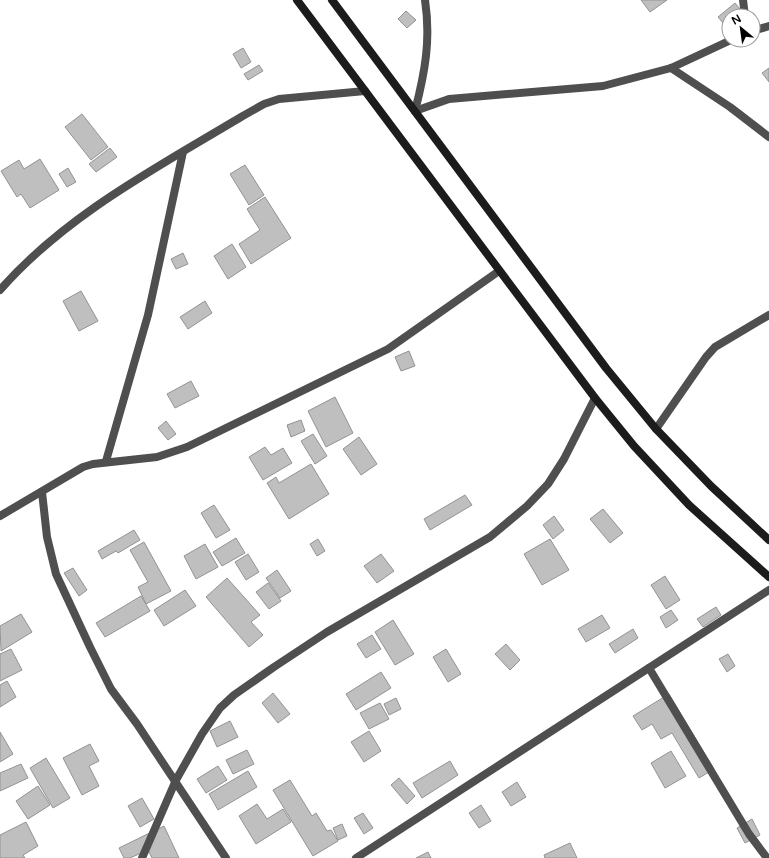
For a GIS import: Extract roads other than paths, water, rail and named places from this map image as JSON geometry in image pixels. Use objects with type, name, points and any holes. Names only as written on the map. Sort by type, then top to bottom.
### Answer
[{"type":"main road","points":[[297,0],[499,271],[595,398],[634,446],[684,499],[769,577]]},
{"type":"main road","points":[[332,0],[606,368],[656,429],[711,486],[769,540]]},
{"type":"street","points":[[415,111],[425,75],[428,39],[425,0]]},
{"type":"street","points":[[415,111],[449,99],[603,86],[671,68],[721,45]]},
{"type":"street","points":[[671,68],[730,107],[769,137]]},
{"type":"street","points":[[0,290],[22,265],[79,217],[240,117],[264,104],[279,99],[365,91]]},
{"type":"street","points":[[106,462],[148,314],[183,152]]},
{"type":"street","points":[[0,516],[83,467],[106,462],[157,457],[187,448],[388,349],[499,271]]},
{"type":"street","points":[[656,429],[715,346],[769,315]]},
{"type":"street","points":[[142,858],[176,780],[202,734],[220,708],[234,696],[327,632],[490,537],[528,506],[548,484],[564,459],[595,398]]},
{"type":"street","points":[[42,492],[48,537],[56,574],[111,689],[176,780],[226,858]]},
{"type":"street","points":[[356,858],[769,590]]},
{"type":"street","points":[[649,668],[749,834],[767,858]]}]
